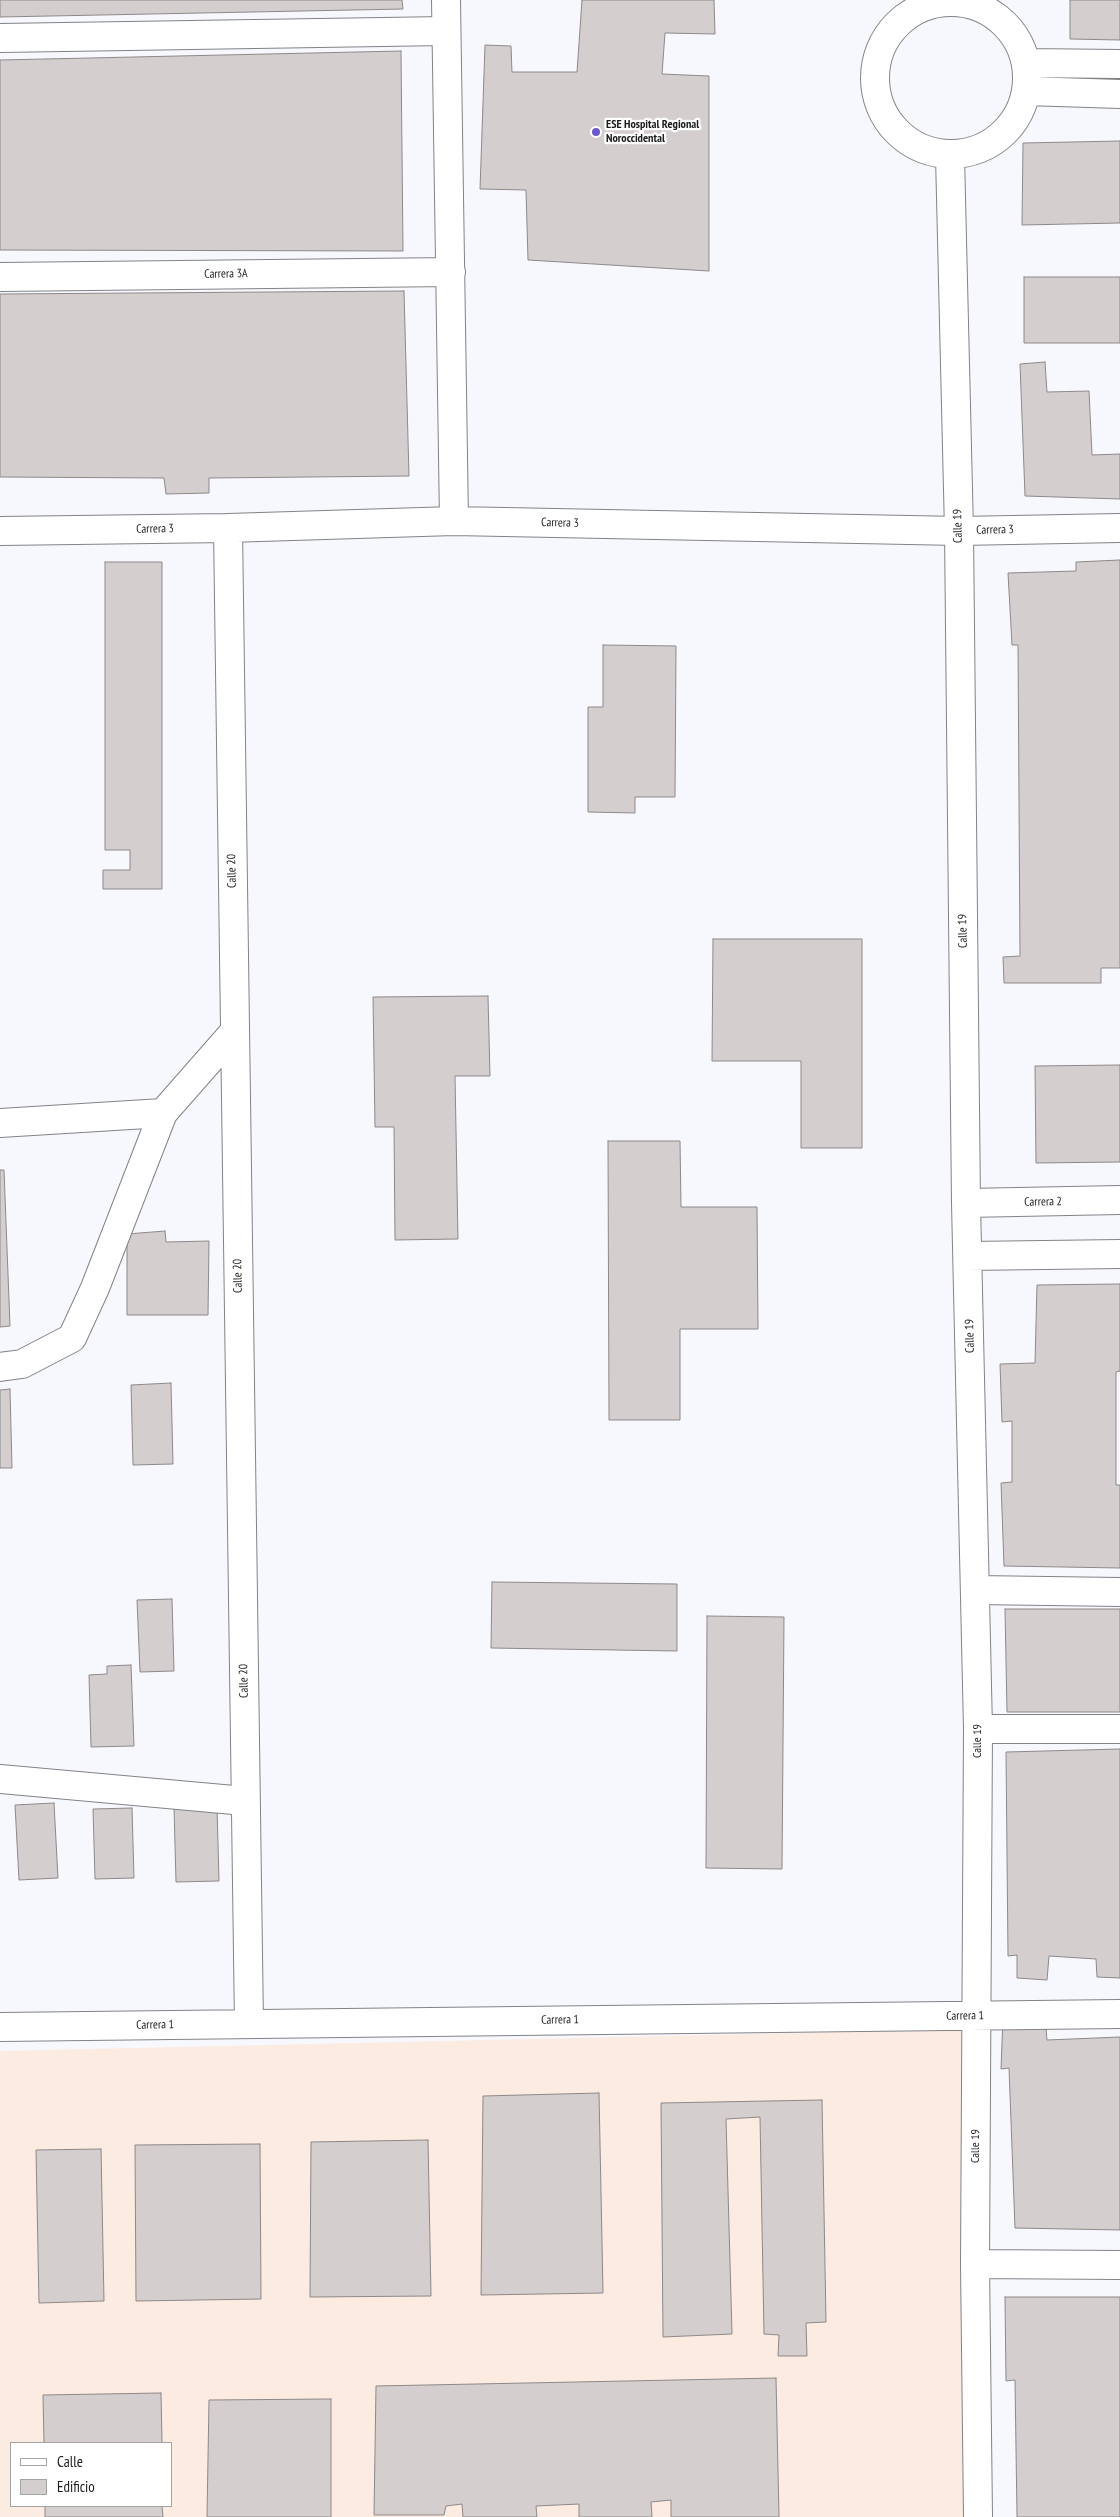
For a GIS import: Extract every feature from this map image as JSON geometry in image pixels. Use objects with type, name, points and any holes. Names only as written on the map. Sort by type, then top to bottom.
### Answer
[{"type":"street","points":[[446,0],[454,521]]},
{"type":"street","points":[[965,1],[986,10],[1004,23],[1018,42],[1026,63],[1026,91],[1017,116],[1000,137],[976,151],[950,156],[922,150],[898,135],[882,112],[874,85],[877,57],[889,31],[910,12],[936,2],[965,1]]},
{"type":"street","points":[[0,38],[446,31]]},
{"type":"street","points":[[1026,63],[1120,64]]},
{"type":"street","points":[[1026,91],[1120,94]]},
{"type":"street","name":"Calle 19","points":[[950,156],[958,531],[966,1204],[978,1729],[976,2016],[978,2517]]},
{"type":"street","name":"Carrera 3A","points":[[0,277],[451,272]]},
{"type":"street","name":"Carrera 3","points":[[0,531],[228,528],[454,521],[958,531],[1120,528]]},
{"type":"street","name":"Calle 20","points":[[228,528],[249,2024]]},
{"type":"street","points":[[0,1367],[22,1364],[72,1338],[95,1288],[163,1113],[234,1031]]},
{"type":"street","points":[[0,1123],[163,1113]]},
{"type":"street","name":"Carrera 2","points":[[966,1204],[1120,1200]]},
{"type":"street","points":[[968,1256],[1120,1254]]},
{"type":"street","points":[[976,1590],[1120,1592]]},
{"type":"street","points":[[978,1729],[1120,1729]]},
{"type":"street","points":[[0,1779],[245,1801]]},
{"type":"street","name":"Carrera 1","points":[[0,2027],[1120,2014]]},
{"type":"street","points":[[976,2264],[1120,2265]]},
{"type":"shaded area","points":[[976,2029],[981,2517],[0,2517],[0,2051]]},
{"type":"building","points":[[0,0],[402,0],[403,9],[0,17]]},
{"type":"building","name":"ESE Hospital Regional Noroccidental","points":[[582,0],[714,0],[715,34],[665,33],[662,74],[709,76],[709,271],[528,260],[526,190],[480,189],[485,45],[511,46],[512,72],[577,72]]},
{"type":"building","points":[[1070,0],[1120,0],[1120,40],[1070,39]]},
{"type":"building","points":[[401,51],[403,251],[0,250],[0,60]]},
{"type":"building","points":[[1120,141],[1120,223],[1022,225],[1023,143]]},
{"type":"building","points":[[1024,277],[1120,277],[1120,343],[1024,343]]},
{"type":"building","points":[[404,291],[409,476],[209,478],[209,493],[166,494],[164,478],[0,477],[0,294]]},
{"type":"building","points":[[1045,362],[1047,392],[1089,391],[1092,455],[1120,454],[1120,499],[1025,496],[1020,364]]},
{"type":"building","points":[[1120,560],[1120,968],[1101,968],[1101,983],[1004,983],[1003,957],[1020,956],[1018,645],[1012,645],[1008,573],[1076,571],[1076,562]]},
{"type":"building","points":[[105,562],[162,562],[162,889],[103,889],[103,870],[130,870],[130,850],[105,850]]},
{"type":"building","points":[[603,645],[676,646],[675,797],[635,797],[635,813],[588,812],[588,707],[603,707]]},
{"type":"building","points":[[713,939],[862,939],[862,1148],[801,1148],[801,1061],[712,1061]]},
{"type":"building","points":[[488,996],[490,1076],[455,1076],[458,1239],[395,1240],[394,1127],[375,1127],[373,997]]},
{"type":"building","points":[[1120,1065],[1120,1162],[1036,1163],[1035,1066]]},
{"type":"building","points":[[608,1141],[680,1141],[681,1207],[757,1207],[758,1329],[680,1329],[680,1420],[609,1420]]},
{"type":"building","points":[[0,1170],[4,1170],[10,1326],[0,1327]]},
{"type":"building","points":[[165,1231],[166,1242],[209,1241],[208,1315],[127,1315],[127,1234]]},
{"type":"building","points":[[1120,1284],[1120,1371],[1116,1372],[1116,1485],[1120,1485],[1120,1568],[1004,1566],[1001,1483],[1012,1482],[1012,1421],[1002,1422],[1000,1364],[1035,1363],[1037,1285]]},
{"type":"building","points":[[171,1383],[173,1464],[133,1465],[131,1385]]},
{"type":"building","points":[[10,1389],[12,1468],[0,1468],[0,1390]]},
{"type":"building","points":[[492,1582],[677,1584],[677,1651],[491,1648]]},
{"type":"building","points":[[172,1599],[174,1671],[140,1672],[137,1600]]},
{"type":"building","points":[[1005,1609],[1120,1609],[1120,1712],[1007,1712]]},
{"type":"building","points":[[707,1616],[784,1617],[782,1869],[706,1868]]},
{"type":"building","points":[[131,1665],[134,1746],[91,1747],[89,1675],[107,1674],[107,1666]]},
{"type":"building","points":[[1120,1749],[1120,1978],[1097,1977],[1096,1959],[1049,1956],[1047,1980],[1017,1978],[1017,1955],[1008,1956],[1006,1752]]},
{"type":"building","points":[[54,1803],[58,1878],[19,1880],[15,1805]]},
{"type":"building","points":[[217,1806],[219,1881],[176,1882],[174,1807]]},
{"type":"building","points":[[132,1808],[134,1878],[95,1879],[93,1809]]},
{"type":"building","points":[[1045,2015],[1047,2040],[1120,2037],[1120,2230],[1015,2228],[1009,2068],[1001,2069],[1003,2017]]},
{"type":"building","points":[[599,2093],[603,2293],[481,2295],[483,2096]]},
{"type":"building","points":[[822,2100],[826,2322],[806,2323],[807,2356],[778,2356],[779,2335],[764,2334],[760,2117],[726,2119],[732,2334],[663,2337],[661,2103]]},
{"type":"building","points":[[428,2140],[431,2296],[310,2297],[311,2142]]},
{"type":"building","points":[[260,2144],[261,2299],[136,2301],[135,2145]]},
{"type":"building","points":[[101,2149],[104,2301],[39,2303],[36,2150]]},
{"type":"building","points":[[1005,2297],[1120,2297],[1120,2517],[1017,2517],[1015,2380],[1006,2381]]},
{"type":"building","points":[[776,2378],[779,2517],[671,2517],[671,2500],[651,2502],[652,2517],[579,2517],[579,2504],[536,2506],[537,2517],[463,2517],[462,2504],[446,2506],[444,2515],[374,2515],[376,2386]]},
{"type":"building","points":[[161,2393],[162,2442],[44,2442],[43,2395]]},
{"type":"building","points":[[331,2399],[331,2517],[207,2517],[209,2400]]},
{"type":"building","points":[[45,2507],[162,2507],[163,2517],[45,2517]]},
{"type":"place","name":"ESE Hospital Regional Noroccidental","points":[[596,132]]}]
